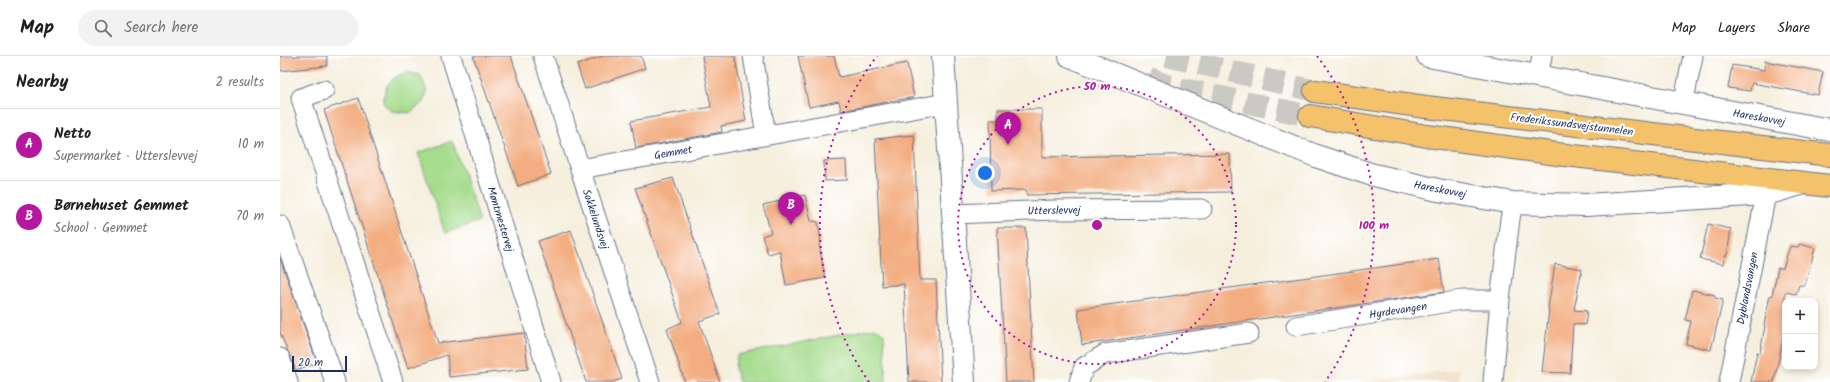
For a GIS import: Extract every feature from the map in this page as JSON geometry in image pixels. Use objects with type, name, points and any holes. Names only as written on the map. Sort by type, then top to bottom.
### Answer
[{"type":"main road","name":"Frederikssundsvejstunnelen","points":[[1315,92],[1426,107],[1830,155]]},
{"type":"main road","points":[[1310,116],[1428,136],[1557,154],[1804,183]]},
{"type":"main road","name":"Hareskovvej","points":[[1804,183],[1830,186]]},
{"type":"street","name":"Møntmestervej","points":[[451,56],[552,382]]},
{"type":"street","name":"Sokkelundsvej","points":[[543,56],[650,382]]},
{"type":"street","points":[[753,56],[766,135]]},
{"type":"street","points":[[943,56],[964,382]]},
{"type":"street","name":"Hareskovvej","points":[[1070,56],[1316,156],[1370,174],[1438,190],[1513,203],[1586,205],[1766,194],[1804,183]]},
{"type":"street","name":"Hareskovvej","points":[[1428,56],[1540,66],[1683,104],[1830,130]]},
{"type":"street","points":[[1683,104],[1693,56]]},
{"type":"street","points":[[324,90],[301,98],[393,382]]},
{"type":"street","name":"Gemmet","points":[[580,170],[946,103]]},
{"type":"street","name":"Dyblandsvangen","points":[[1729,382],[1766,194]]},
{"type":"street","points":[[1493,382],[1500,300],[1513,203]]},
{"type":"street","name":"Utterslevvej","points":[[954,214],[1054,210],[1202,209]]},
{"type":"street","points":[[280,225],[335,382]]},
{"type":"street","name":"Hyrdevangen","points":[[1296,326],[1462,300],[1500,300]]},
{"type":"street","points":[[1079,382],[1084,367],[1105,354],[1249,333]]},
{"type":"street","points":[[280,358],[288,382]]},
{"type":"shaded area","points":[[1459,369],[1458,382],[1365,382]]},
{"type":"green space","points":[[407,72],[420,75],[427,91],[424,102],[409,113],[391,111],[383,103],[385,91],[392,80]]},
{"type":"green space","points":[[452,141],[480,221],[445,233],[418,153]]},
{"type":"green space","points":[[875,328],[884,334],[886,382],[739,382],[735,368],[737,355]]},
{"type":"building","points":[[280,56],[327,56],[327,66],[280,71]]},
{"type":"building","points":[[473,56],[511,56],[551,174],[518,186]]},
{"type":"building","points":[[603,56],[641,56],[645,68],[585,89],[577,65]]},
{"type":"building","points":[[702,56],[735,56],[746,121],[721,126],[722,132],[636,148],[631,121],[711,107]]},
{"type":"building","points":[[798,56],[834,56],[839,77],[907,63],[914,97],[841,111],[839,101],[809,107]]},
{"type":"building","points":[[1765,61],[1823,72],[1818,95],[1752,83],[1750,91],[1728,88],[1732,65],[1764,70]]},
{"type":"building","points":[[358,98],[438,343],[524,333],[528,369],[449,377],[447,355],[408,368],[324,110]]},
{"type":"building","points":[[998,109],[1042,109],[1042,157],[1230,154],[1231,192],[1026,195],[1026,190],[991,191],[990,120],[998,120]]},
{"type":"building","points":[[914,135],[920,280],[936,280],[941,382],[909,382],[904,284],[882,286],[875,139]]},
{"type":"building","points":[[846,160],[847,180],[825,181],[824,161]]},
{"type":"building","points":[[673,178],[720,314],[699,321],[720,382],[685,382],[667,329],[682,322],[635,188]]},
{"type":"building","points":[[805,195],[811,221],[818,222],[821,243],[819,244],[825,278],[786,285],[780,251],[768,254],[762,236],[771,233],[763,205]]},
{"type":"building","points":[[1708,224],[1731,229],[1727,255],[1725,256],[1723,264],[1700,259]]},
{"type":"building","points":[[997,228],[1026,228],[1034,382],[1006,382]]},
{"type":"building","points":[[571,230],[622,379],[612,382],[586,382],[538,241]]},
{"type":"building","points":[[1799,244],[1815,248],[1805,285],[1799,285],[1796,294],[1785,292],[1785,298],[1782,298],[1782,344],[1774,382],[1751,382],[1757,352],[1760,353],[1770,295],[1772,296],[1778,268],[1783,268],[1790,246],[1798,247]]},
{"type":"building","points":[[280,258],[317,363],[296,370],[280,333]]},
{"type":"building","points":[[1439,259],[1444,292],[1082,345],[1078,309]]},
{"type":"building","points":[[1555,264],[1582,269],[1574,310],[1587,311],[1585,325],[1573,324],[1570,373],[1542,372],[1548,308]]},
{"type":"building","points":[[1692,290],[1715,295],[1715,298],[1723,300],[1711,350],[1686,344],[1691,321],[1685,320]]},
{"type":"tunnel","points":[[1167,56],[1315,91]]},
{"type":"tunnel","points":[[1149,79],[1169,86],[1310,116]]},
{"type":"place","name":"Netto","points":[[1008,145]]},
{"type":"place","name":"Børnehuset Gemmet","points":[[791,225]]}]
